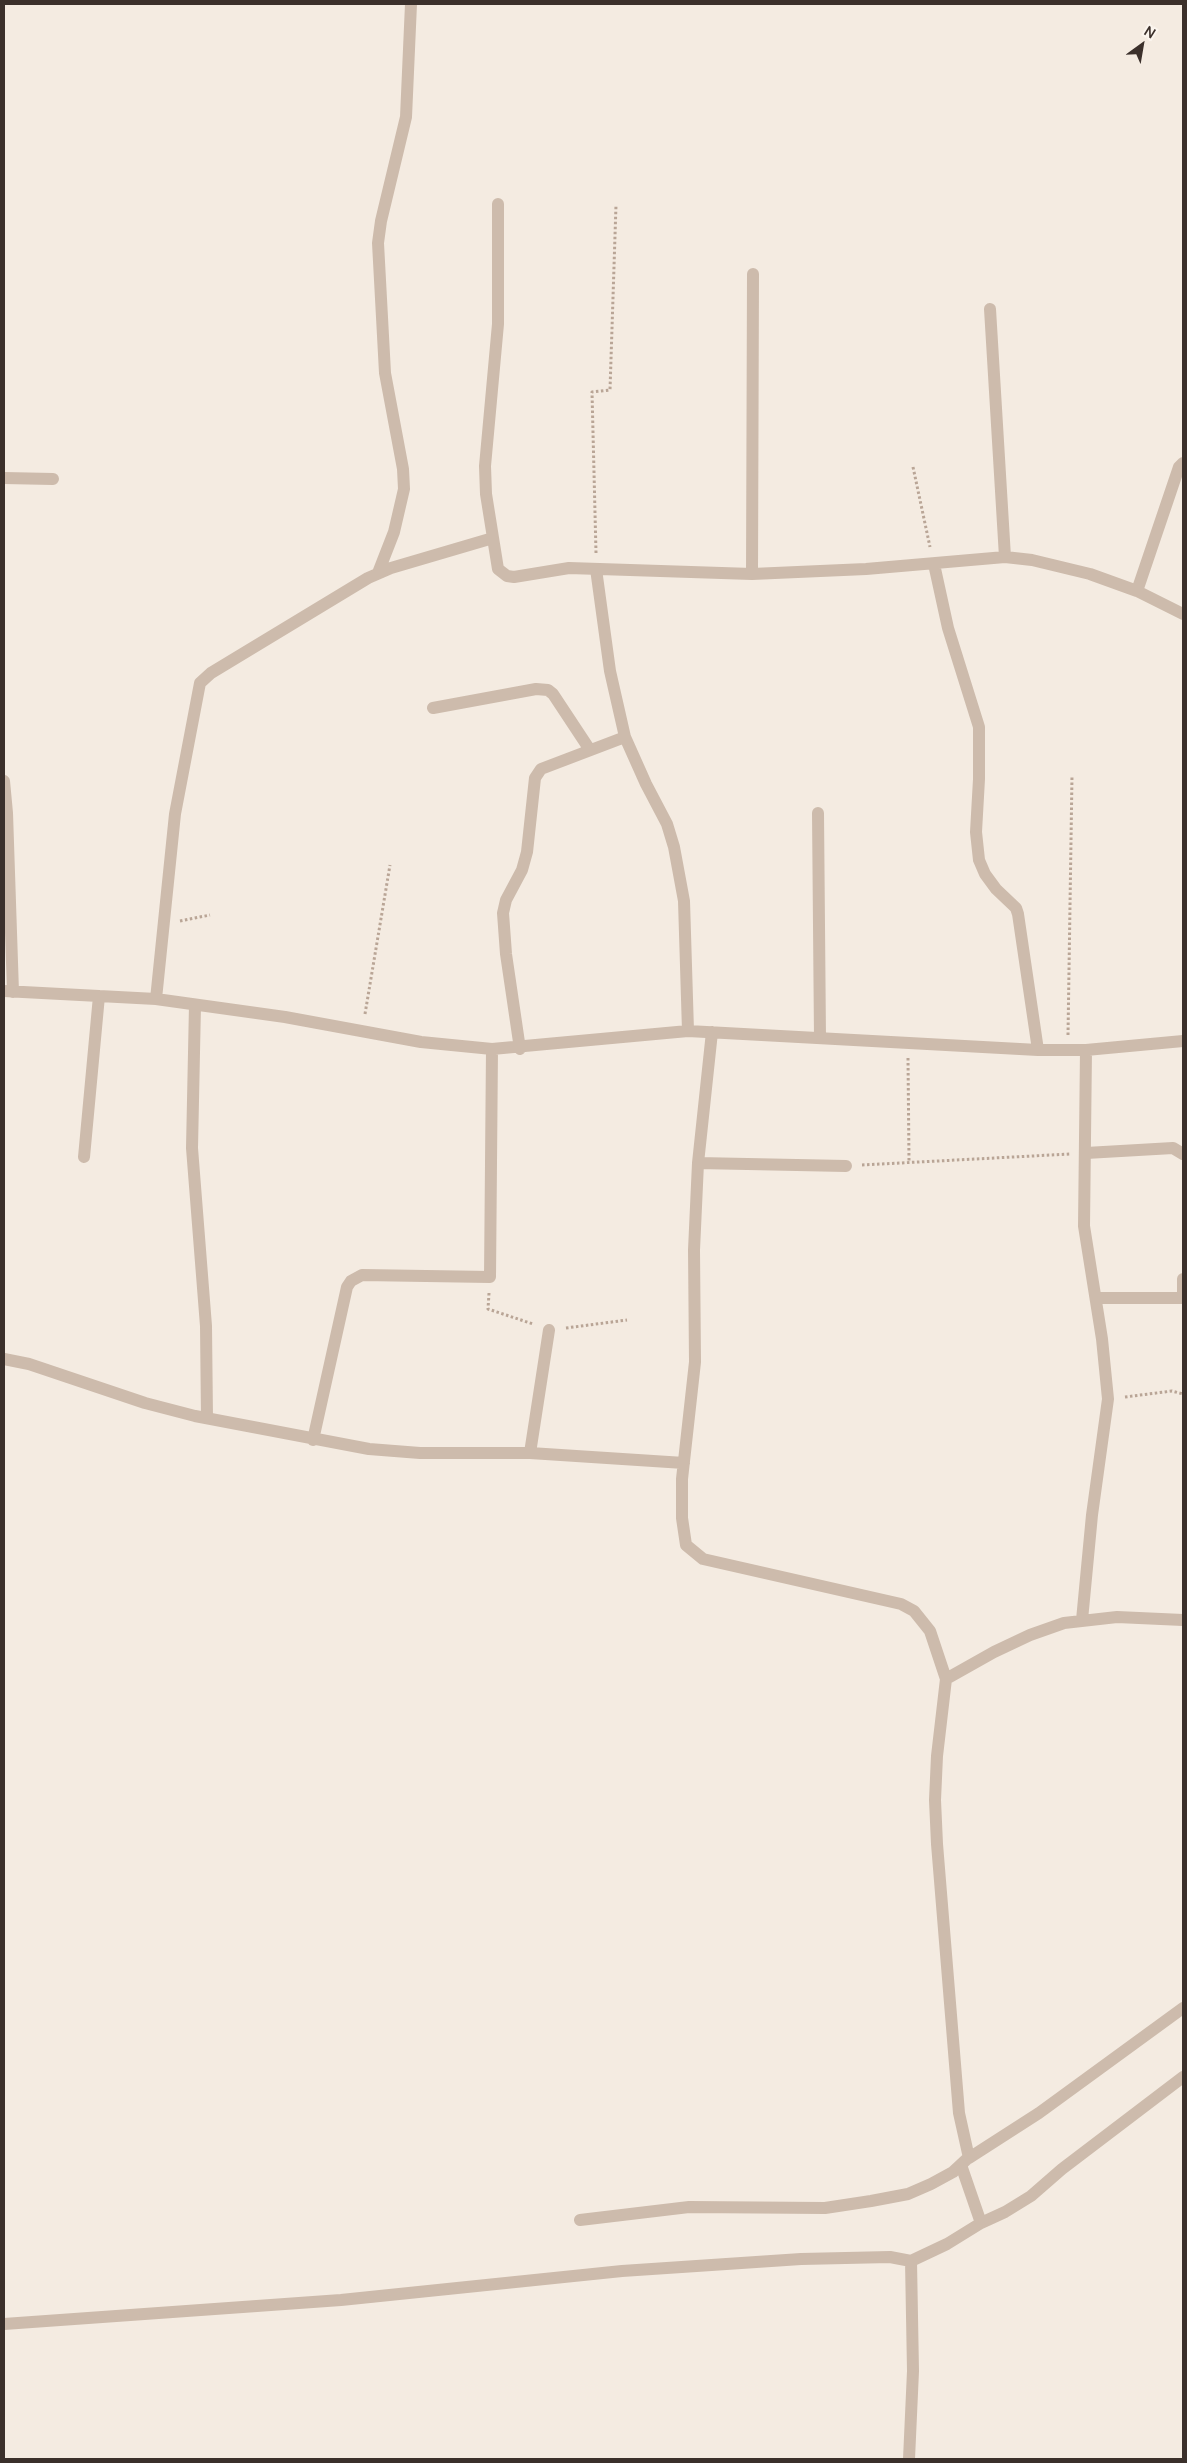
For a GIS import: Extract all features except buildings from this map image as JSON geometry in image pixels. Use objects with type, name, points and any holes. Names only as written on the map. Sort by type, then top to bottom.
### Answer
[{"type":"street","points":[[378,573],[394,532],[404,489],[403,469],[385,373],[378,243],[381,220],[406,117],[411,4]]},
{"type":"street","points":[[498,204],[498,324],[485,466],[486,494],[498,569],[507,576],[514,578],[569,568],[752,574],[866,569],[1006,557],[1060,565],[1137,591],[1183,614]]},
{"type":"street","points":[[752,274],[752,574]]},
{"type":"street","points":[[990,309],[1006,557]]},
{"type":"street","points":[[1137,591],[1178,467],[1183,463]]},
{"type":"street","points":[[4,478],[53,479]]},
{"type":"street","points":[[156,999],[175,814],[200,683],[211,673],[378,573],[492,538]]},
{"type":"street","points":[[934,564],[948,628],[979,727],[979,780],[976,832],[979,860],[985,874],[996,889],[1016,908],[1018,914],[1038,1050]]},
{"type":"street","points":[[596,569],[610,671],[625,737],[638,770],[667,824],[674,847],[684,901],[688,1031]]},
{"type":"street","points":[[433,708],[536,689],[548,690],[554,694],[590,750]]},
{"type":"street","points":[[520,1048],[504,945],[504,906],[522,870],[527,852],[537,774],[541,770],[625,737]]},
{"type":"street","points":[[4,781],[7,812],[8,992],[156,999],[285,1017],[362,1032],[492,1050],[688,1031],[1038,1050],[1086,1050],[1183,1041]]},
{"type":"street","points":[[818,813],[820,1038]]},
{"type":"street","points":[[84,1157],[99,996]]},
{"type":"street","points":[[195,1005],[192,1148],[206,1326],[207,1418]]},
{"type":"street","points":[[712,1032],[698,1163],[694,1233],[695,1362],[684,1463],[683,1530],[686,1545],[694,1554],[703,1559],[901,1604],[914,1611],[930,1631],[946,1679],[936,1756],[936,1835],[958,2104],[965,2161],[982,2223]]},
{"type":"street","points":[[312,1440],[347,1287],[351,1281],[362,1275],[490,1277],[492,1050]]},
{"type":"street","points":[[1082,1620],[1092,1514],[1108,1399],[1096,1298],[1085,1243],[1086,1050]]},
{"type":"street","points":[[1086,1153],[1173,1148],[1183,1154]]},
{"type":"street","points":[[698,1163],[846,1166]]},
{"type":"street","points":[[1096,1298],[1183,1298],[1183,1279]]},
{"type":"street","points":[[530,1453],[550,1330]]},
{"type":"street","points":[[4,1359],[29,1364],[145,1403],[312,1440],[369,1449],[420,1453],[530,1453],[684,1463]]},
{"type":"street","points":[[946,1679],[994,1652],[1030,1635],[1082,1620],[1117,1616],[1183,1620]]},
{"type":"street","points":[[580,2220],[689,2207],[825,2208],[871,2202],[908,2194],[931,2184],[1039,2113],[1183,2008]]},
{"type":"street","points":[[4,2324],[341,2300],[622,2271],[853,2257],[890,2257],[911,2261],[1018,2205],[1183,2077]]},
{"type":"street","points":[[909,2459],[913,2371],[911,2261]]},
{"type":"path","points":[[596,569],[592,392],[610,390],[616,205]]},
{"type":"path","points":[[913,467],[934,564]]},
{"type":"path","points":[[1068,1050],[1072,776]]},
{"type":"path","points":[[362,1032],[390,865]]},
{"type":"path","points":[[163,924],[210,915]]},
{"type":"path","points":[[908,1044],[909,1161]]},
{"type":"path","points":[[846,1166],[909,1161],[1086,1153]]},
{"type":"path","points":[[490,1277],[488,1309],[550,1330],[627,1320]]},
{"type":"path","points":[[1108,1399],[1172,1391],[1183,1394]]}]
